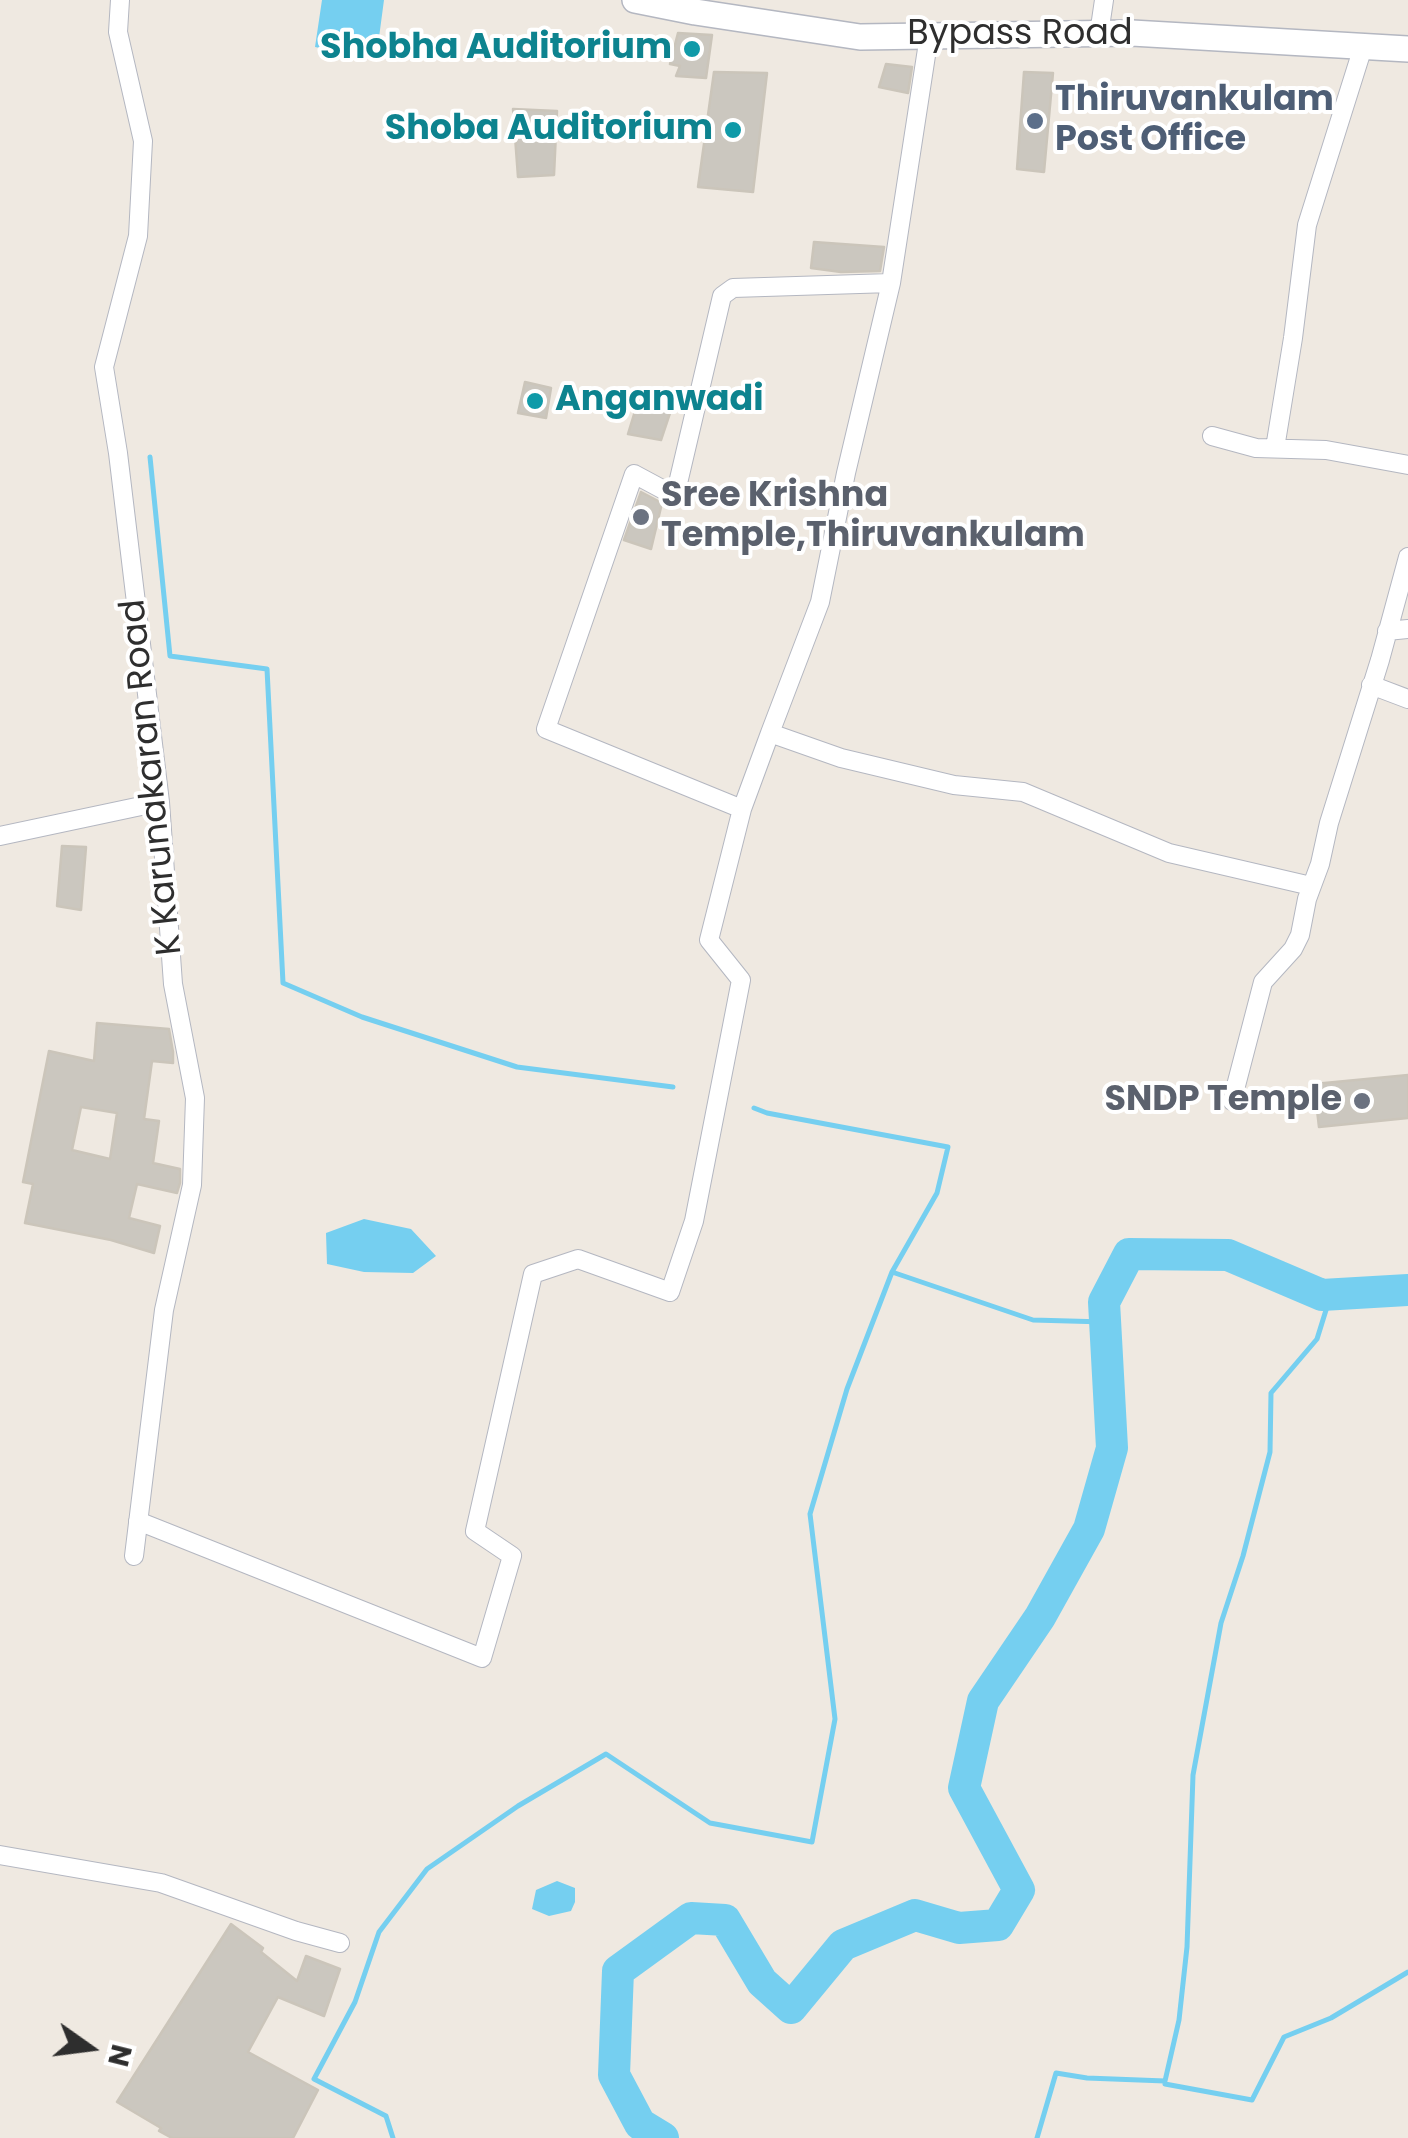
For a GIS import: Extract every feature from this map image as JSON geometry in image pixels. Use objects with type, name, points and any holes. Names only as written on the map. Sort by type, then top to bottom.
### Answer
[{"type":"main road","name":"Bypass Road","points":[[635,0],[695,6],[860,36],[1132,33],[1408,49]]},
{"type":"street","name":"K Karunakaran Road","points":[[120,0],[118,32],[143,141],[138,236],[104,367],[160,802],[172,984],[195,1098],[192,1185],[164,1310],[134,1556]]},
{"type":"street","points":[[1099,34],[1104,0]]},
{"type":"street","points":[[138,1521],[482,1658],[512,1556],[476,1532],[532,1274],[578,1258],[670,1292],[694,1221],[742,980],[709,940],[742,809],[820,602],[891,283],[929,36]]},
{"type":"street","points":[[1275,448],[1306,225],[1363,47]]},
{"type":"street","points":[[742,809],[546,729],[634,474],[675,496],[722,296],[733,288],[891,283]]},
{"type":"street","points":[[1212,436],[1256,448],[1326,450],[1408,465]]},
{"type":"street","points":[[1232,1102],[1263,982],[1300,935],[1408,557]]},
{"type":"street","points":[[1387,631],[1408,630]]},
{"type":"street","points":[[1371,686],[1408,699]]},
{"type":"street","points":[[770,733],[841,758],[916,776],[1023,792],[1169,853],[1312,886]]},
{"type":"street","points":[[0,836],[160,802]]},
{"type":"street","points":[[0,1855],[161,1883],[340,1943]]},
{"type":"water","points":[[322,0],[384,0],[376,60],[315,47]]},
{"type":"water","points":[[364,1219],[411,1229],[436,1256],[413,1273],[364,1272],[327,1264],[326,1233]]},
{"type":"water","points":[[557,1881],[575,1888],[571,1911],[549,1916],[532,1909],[536,1890]]},
{"type":"building","name":"Shobha Auditorium","points":[[678,33],[712,35],[706,78],[676,76],[680,66],[670,64]]},
{"type":"building","points":[[886,64],[912,67],[908,93],[879,87]]},
{"type":"building","name":"Shoba Auditorium","points":[[714,72],[767,73],[753,192],[698,187]]},
{"type":"building","name":"Thiruvankulam Post Office","points":[[1024,72],[1053,73],[1044,172],[1017,169]]},
{"type":"building","points":[[513,109],[557,111],[554,175],[518,177]]},
{"type":"building","points":[[814,242],[884,247],[880,271],[811,268]]},
{"type":"building","name":"Anganwadi","points":[[525,382],[551,388],[546,418],[518,413]]},
{"type":"building","points":[[639,398],[673,404],[661,440],[628,434]]},
{"type":"building","name":"Sree Krishna Temple,Thiruvankulam","points":[[641,492],[662,503],[651,549],[624,540]]},
{"type":"building","points":[[62,846],[86,847],[81,910],[57,906]]},
{"type":"building","points":[[97,1023],[169,1029],[173,1063],[152,1061],[144,1119],[159,1121],[153,1163],[180,1169],[180,1183],[177,1193],[137,1184],[129,1218],[160,1226],[154,1253],[25,1223],[33,1184],[23,1182],[49,1051],[94,1061]],"holes":[[[81,1107],[117,1113],[110,1159],[72,1150]]]},
{"type":"building","name":"SNDP Temple","points":[[1408,1075],[1408,1118],[1319,1127],[1314,1084]]},
{"type":"building","points":[[231,1924],[297,1981],[306,1956],[340,1969],[324,2016],[278,1997],[248,2052],[318,2090],[293,2138],[172,2138],[117,2102]]},
{"type":"waterway","points":[[150,457],[170,656],[267,669],[283,983],[362,1017],[517,1067],[673,1087]]},
{"type":"waterway","points":[[754,1108],[948,1147],[937,1193],[892,1272]]},
{"type":"waterway","points":[[663,2138],[640,2124],[614,2075],[618,1971],[691,1918],[725,1920],[762,1982],[791,2008],[843,1945],[915,1915],[959,1928],[998,1925],[1019,1890],[964,1788],[983,1701],[1040,1617],[1089,1529],[1112,1448],[1104,1302],[1129,1254],[1228,1255],[1322,1295],[1408,1290]]},
{"type":"waterway","points":[[393,2138],[386,2116],[314,2079],[355,2002],[379,1932],[427,1869],[518,1806],[606,1754],[710,1823],[812,1842],[835,1719],[810,1514],[847,1389],[892,1272],[1033,1320],[1105,1322]]},
{"type":"waterway","points":[[1037,2138],[1056,2073],[1165,2081],[1179,2020],[1187,1947],[1193,1775],[1221,1623],[1270,1452],[1271,1393],[1317,1339],[1331,1294]]},
{"type":"waterway","points":[[1165,2084],[1252,2100],[1284,2037],[1331,2018],[1408,1972]]},
{"type":"place","name":"Shobha Auditorium","points":[[692,49]]},
{"type":"place","name":"Thiruvankulam Post Office","points":[[1035,121]]},
{"type":"place","name":"Shoba Auditorium","points":[[733,130]]},
{"type":"place","name":"Anganwadi","points":[[535,401]]},
{"type":"place","name":"Sree Krishna Temple,Thiruvankulam","points":[[641,517]]},
{"type":"place","name":"SNDP Temple","points":[[1362,1101]]}]
